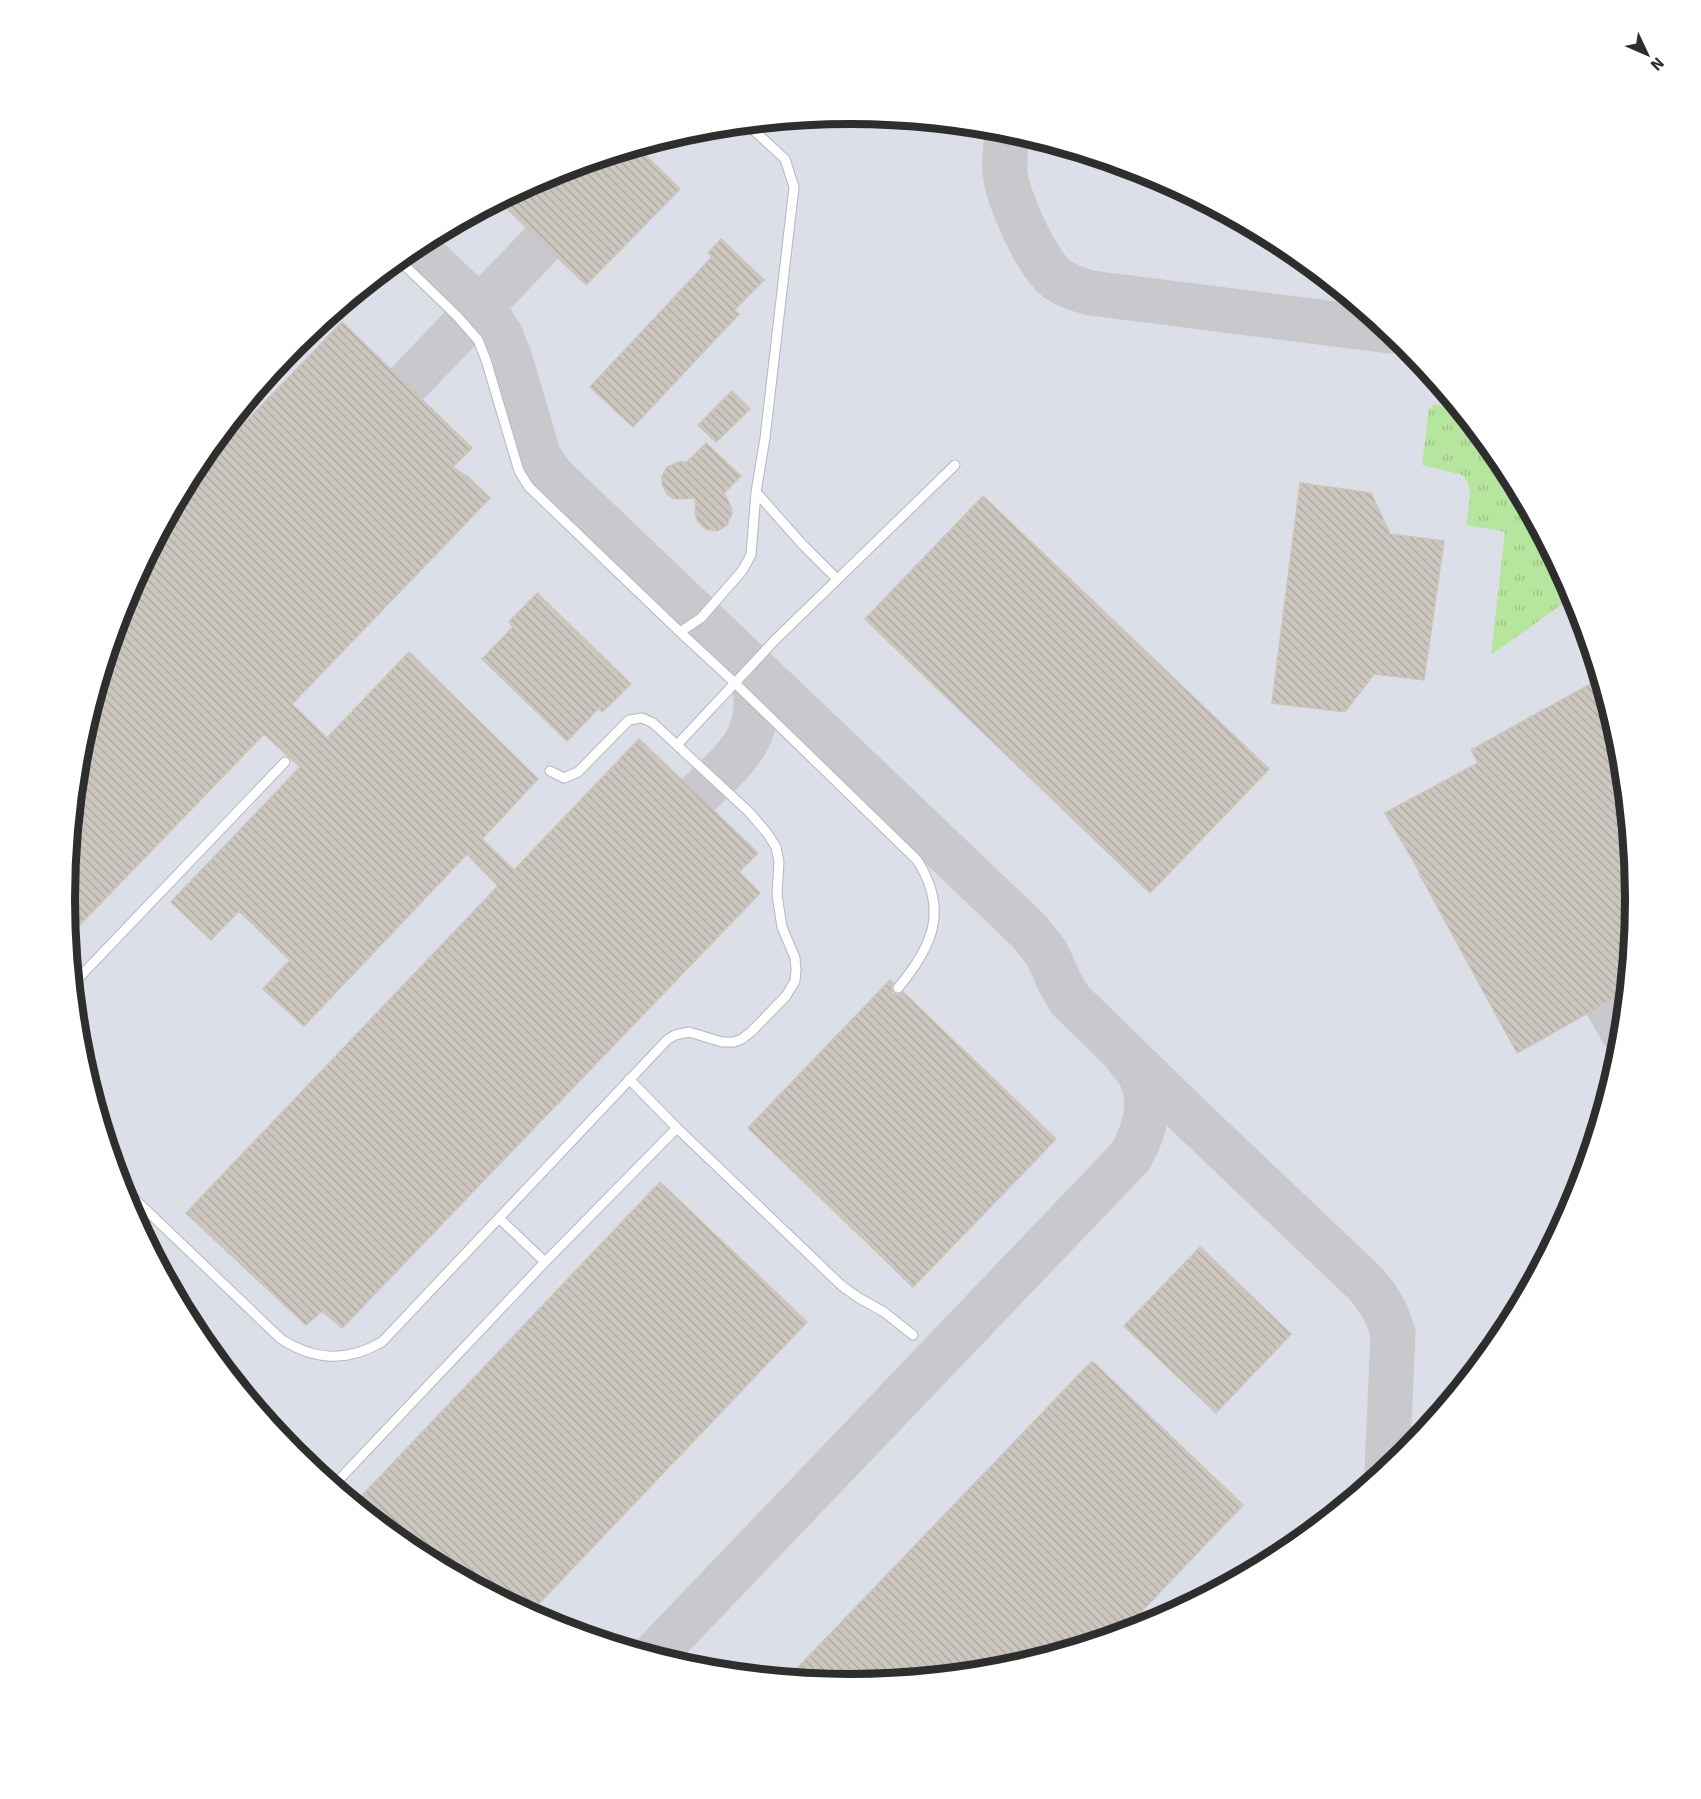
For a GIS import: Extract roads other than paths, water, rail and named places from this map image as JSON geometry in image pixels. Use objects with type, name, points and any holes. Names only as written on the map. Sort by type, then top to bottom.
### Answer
[{"type":"lane","points":[[680,632],[701,618],[742,570],[751,555],[756,492],[765,438],[794,187],[784,159],[754,131]]},
{"type":"lane","points":[[405,266],[457,316],[478,340],[519,471],[529,487],[735,683],[917,861],[925,874],[933,904],[934,924],[921,958],[898,987]]},
{"type":"lane","points":[[677,746],[775,640],[954,465]]},
{"type":"lane","points":[[756,492],[837,579]]},
{"type":"lane","points":[[136,1200],[281,1339],[295,1348],[329,1358],[367,1351],[382,1342],[667,1040],[675,1035],[689,1032],[722,1042],[734,1042],[752,1031],[786,996],[795,981],[796,970],[795,958],[782,927],[777,895],[779,862],[776,847],[749,812],[653,723],[642,718],[629,720],[578,772],[564,778],[550,771]]},
{"type":"lane","points":[[80,977],[285,762]]},
{"type":"lane","points":[[629,1079],[842,1286],[884,1312],[913,1335]]},
{"type":"lane","points":[[337,1481],[545,1262],[678,1128]]},
{"type":"lane","points":[[499,1218],[545,1262]]}]
